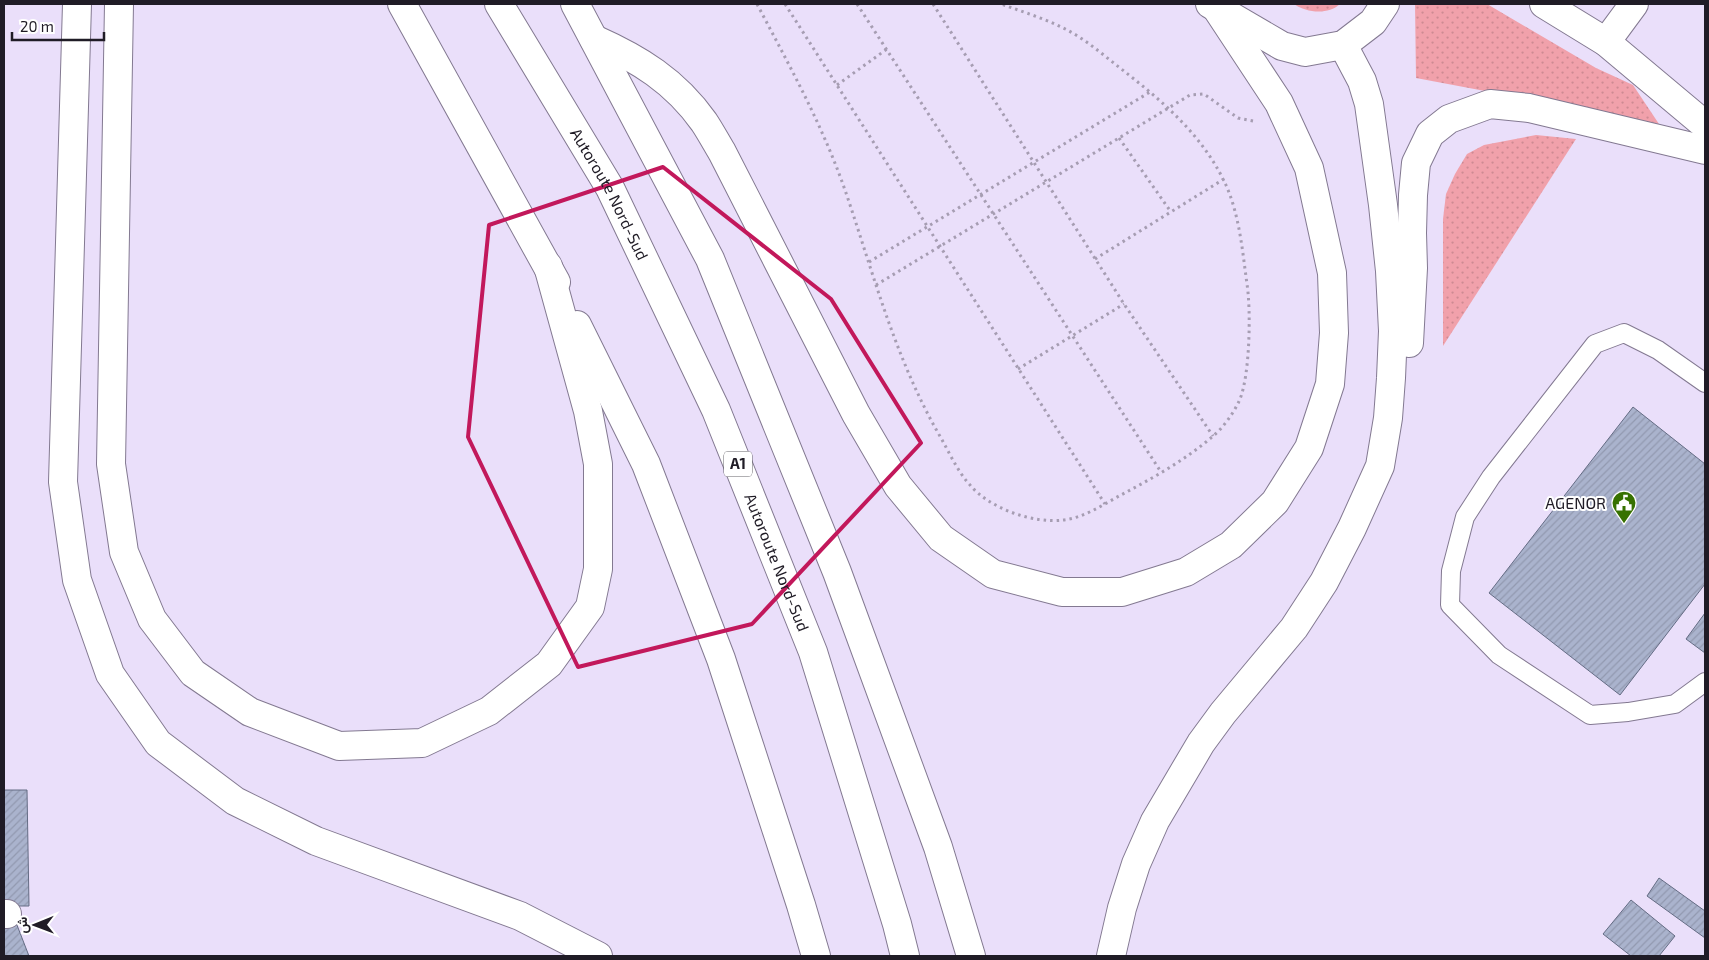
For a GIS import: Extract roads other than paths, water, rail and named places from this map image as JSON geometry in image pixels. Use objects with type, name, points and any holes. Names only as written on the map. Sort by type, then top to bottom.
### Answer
[{"type":"main road","points":[[78,4],[63,482],[77,580],[110,674],[158,743],[235,801],[316,841],[520,916],[598,956]]},
{"type":"main road","points":[[120,4],[111,464],[124,552],[152,619],[193,673],[250,712],[339,746],[422,743],[490,711],[534,676],[548,664],[590,607],[598,569],[598,464],[588,411],[548,266]]},
{"type":"main road","points":[[402,4],[548,266],[646,464],[721,659],[816,956]]},
{"type":"main road","name":"Autoroute Nord-Sud","points":[[499,4],[610,188],[716,410],[813,652],[897,924],[905,956]]},
{"type":"main road","points":[[575,4],[710,259],[837,572],[938,847],[970,956]]},
{"type":"main road","points":[[1212,5],[1282,46],[1305,52],[1343,45],[1373,22],[1385,4]]},
{"type":"main road","points":[[1544,4],[1606,42],[1705,125]]},
{"type":"main road","points":[[1606,42],[1634,4]]},
{"type":"main road","points":[[594,39],[626,53],[655,72],[681,95],[703,122],[722,152],[856,414],[898,486],[941,538],[993,574],[1062,592],[1122,592],[1186,572],[1231,545],[1275,502],[1309,448],[1330,384],[1334,333],[1332,273],[1309,168],[1279,103],[1212,5]]},
{"type":"main road","points":[[1343,45],[1362,81],[1369,104],[1390,271],[1393,331],[1391,378],[1388,418],[1380,466]]},
{"type":"main road","points":[[1111,956],[1136,864],[1155,821],[1200,743],[1294,628],[1324,582],[1352,528],[1392,438],[1401,402],[1406,370],[1413,268],[1412,233],[1416,163],[1430,134],[1449,119],[1490,104],[1529,108],[1705,150]]},
{"type":"lane","points":[[1705,383],[1658,350],[1624,333],[1594,344],[1491,477],[1465,517],[1451,571],[1450,606],[1499,655],[1590,715],[1628,712],[1675,704],[1705,682]]},
{"type":"place","name":"AGENOR","points":[[1624,524]]}]
